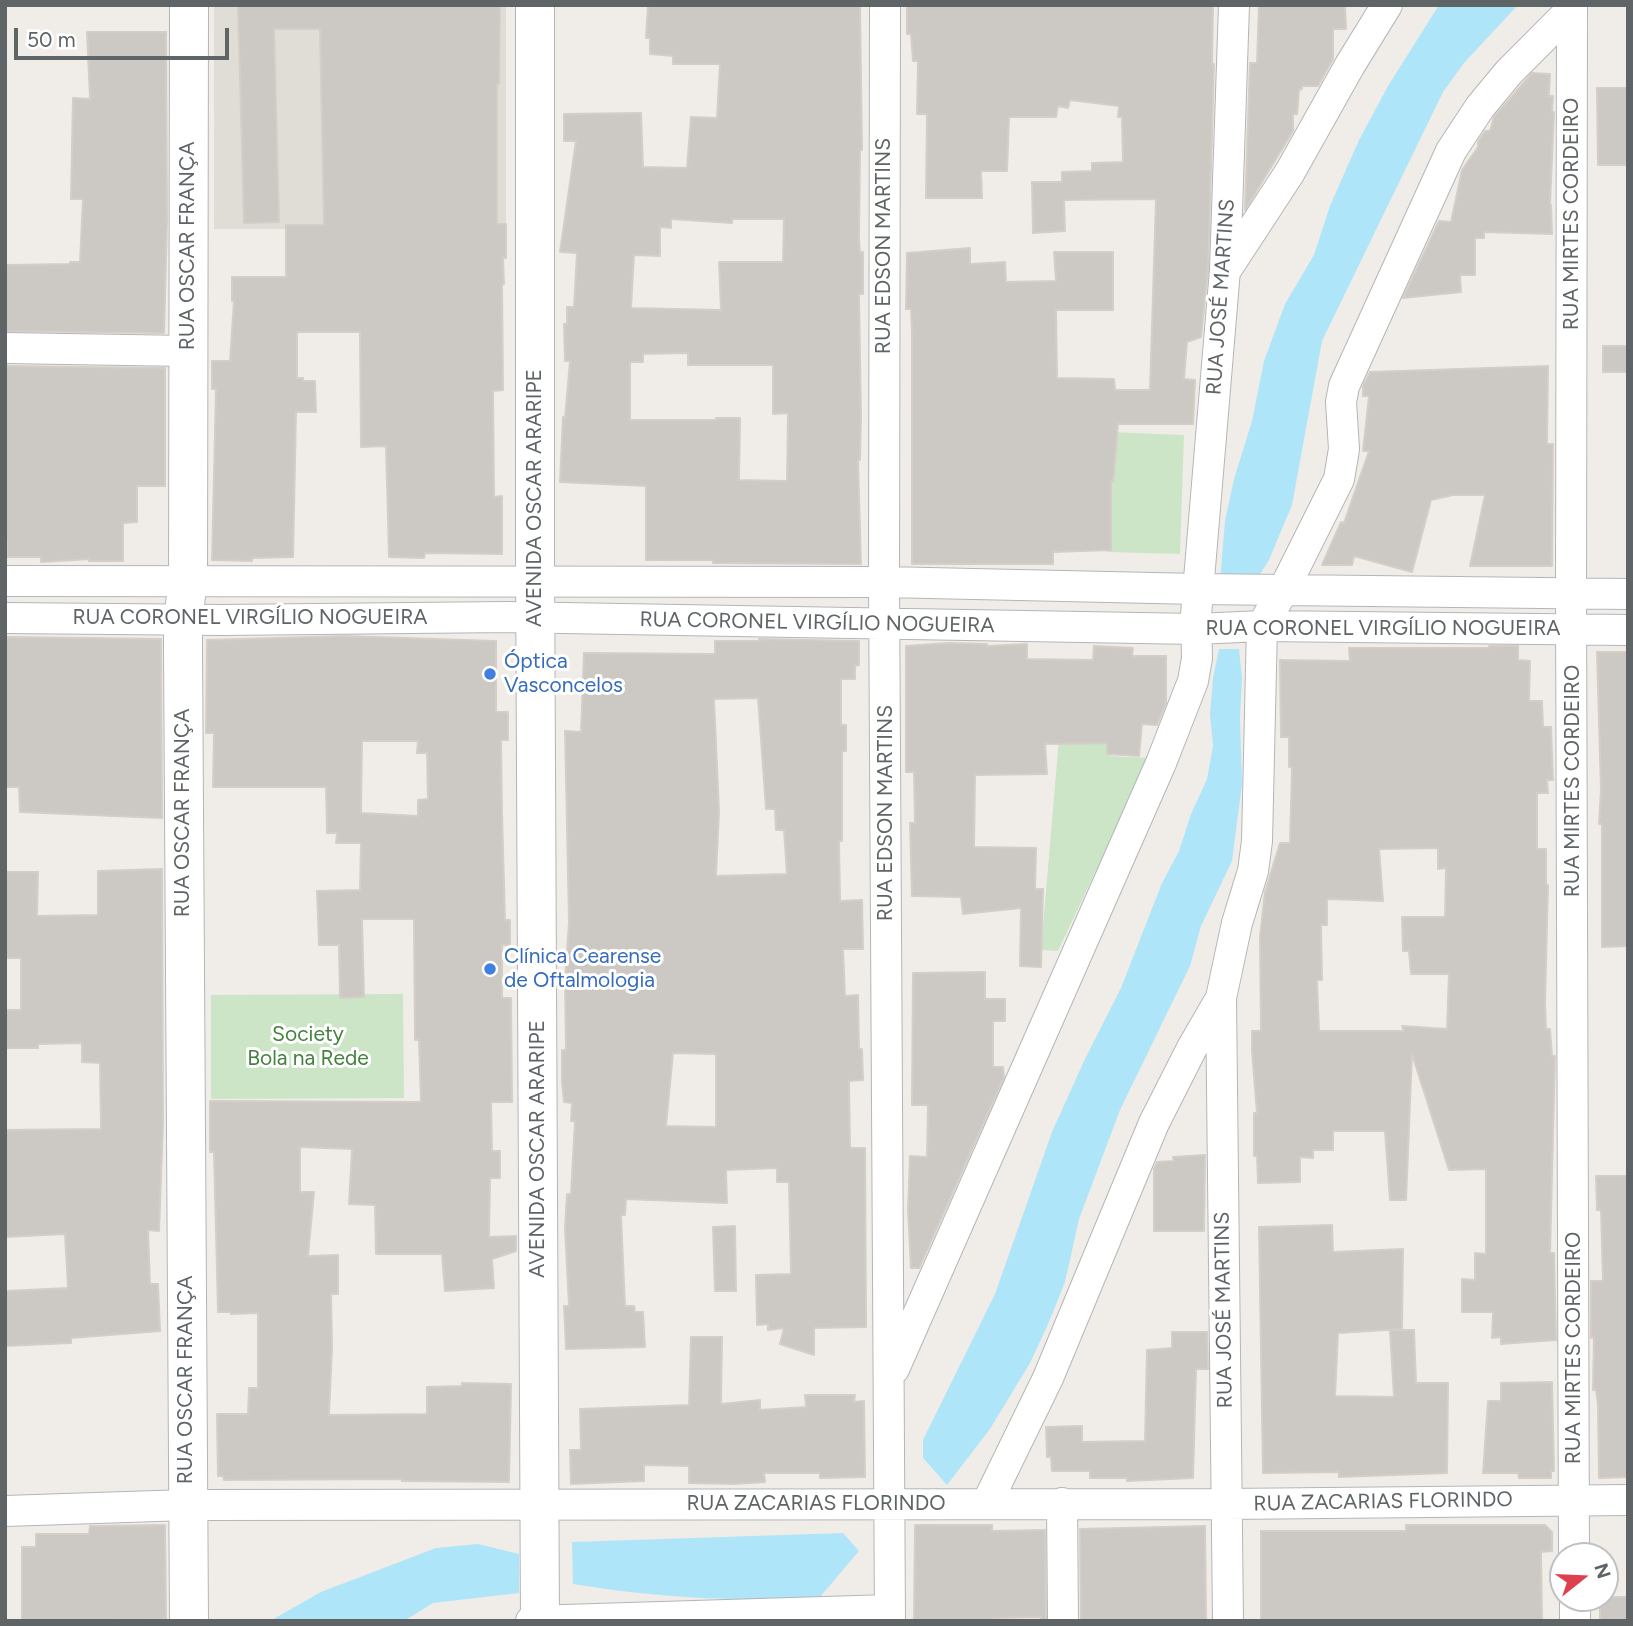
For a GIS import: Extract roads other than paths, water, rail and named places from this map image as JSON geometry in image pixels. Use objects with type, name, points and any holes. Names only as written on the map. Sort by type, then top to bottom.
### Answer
[{"type":"street","name":"RUA OSCAR FRANÇA","points":[[189,5],[188,580],[183,620],[189,1621]]},
{"type":"street","name":"AVENIDA OSCAR ARARIPE","points":[[535,5],[540,1504],[537,1620]]},
{"type":"street","name":"RUA EDSON MARTINS","points":[[885,5],[884,582],[890,1615]]},
{"type":"street","name":"RUA JOSÉ MARTINS","points":[[890,1379],[1161,763],[1193,681],[1197,658],[1198,589],[1225,271],[1234,5]]},
{"type":"street","points":[[1225,271],[1290,172],[1387,5]]},
{"type":"street","name":"RUA JOSÉ MARTINS","points":[[1228,1621],[1221,998],[1237,923],[1253,871],[1262,626],[1284,589],[1342,468],[1344,449],[1341,402],[1344,386],[1451,151],[1480,107],[1509,72],[1572,7]]},
{"type":"street","name":"RUA MIRTES CORDEIRO","points":[[1572,7],[1574,1542]]},
{"type":"street","points":[[5,348],[188,351]]},
{"type":"street","name":"RUA CORONEL VIRGÍLIO NOGUEIRA","points":[[5,581],[188,580],[885,623],[1197,629],[1262,626],[1628,630]]},
{"type":"street","name":"RUA CORONEL VIRGÍLIO NOGUEIRA","points":[[5,618],[183,620],[884,582],[1628,594]]},
{"type":"street","name":"RUA JOSÉ MARTINS","points":[[987,1503],[1048,1378],[1154,1123],[1221,998]]},
{"type":"street","name":"RUA ZACARIAS FLORINDO","points":[[5,1511],[187,1505],[1226,1504],[1628,1500]]},
{"type":"street","points":[[1062,1503],[1063,1621]]},
{"type":"street","points":[[537,1620],[890,1615]]},
{"type":"water","points":[[1439,5],[1518,5],[1464,63],[1443,92],[1322,341],[1292,505],[1269,560],[1256,580],[1220,581],[1225,521],[1234,479],[1252,421],[1264,361],[1285,304],[1314,255],[1330,206],[1359,140],[1388,86]]},
{"type":"water","points":[[1219,649],[1239,649],[1242,678],[1242,784],[1232,861],[1201,926],[1190,966],[1120,1110],[1079,1219],[1065,1282],[1049,1322],[1030,1363],[990,1429],[947,1485],[923,1458],[923,1440],[995,1294],[1052,1132],[1121,988],[1207,779],[1213,746],[1210,714],[1213,678]]},
{"type":"water","points":[[843,1533],[859,1551],[820,1597],[696,1598],[573,1584],[572,1542]]},
{"type":"water","points":[[478,1544],[519,1554],[519,1593],[433,1603],[404,1621],[270,1621],[321,1592],[436,1548]]},
{"type":"place","name":"Óptica Vasconcelos","points":[[490,674]]},
{"type":"place","name":"Clínica Cearense de Oftalmologia","points":[[490,969]]},
{"type":"park label","name":"Society Bola na Rede","points":[[308,1047]]}]
